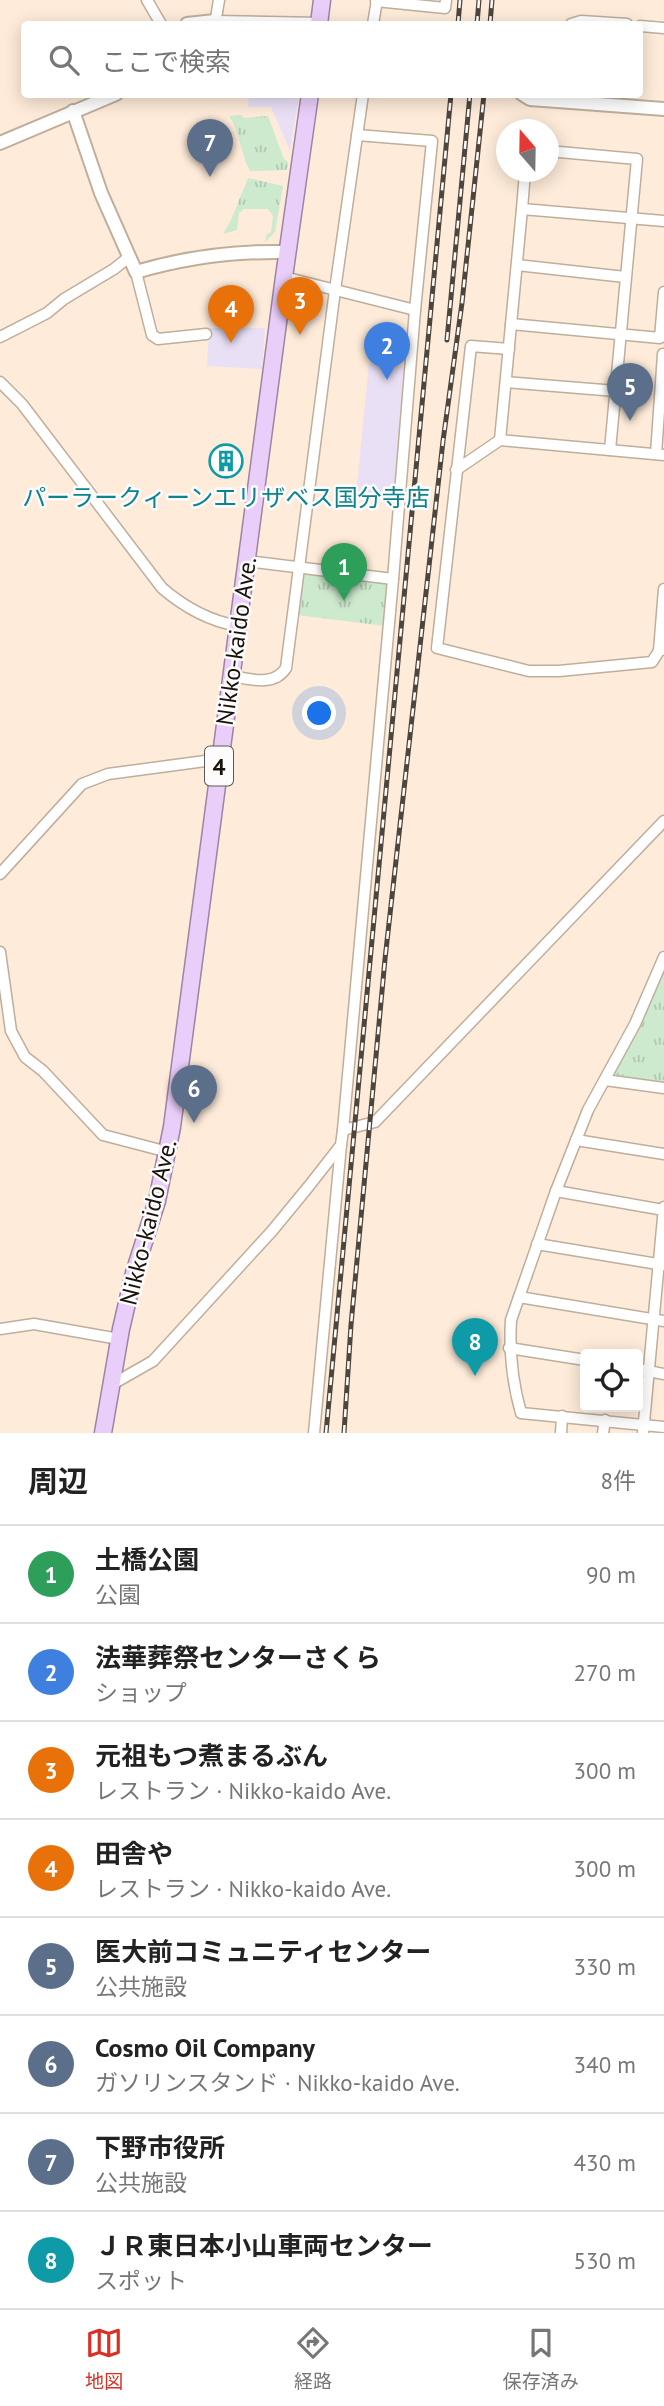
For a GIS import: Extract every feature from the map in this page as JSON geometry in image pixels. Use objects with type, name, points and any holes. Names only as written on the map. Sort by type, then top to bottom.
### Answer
[{"type":"highway","points":[[319,21],[322,0]]},
{"type":"highway","name":"Nikko-kaido Ave.","points":[[103,1433],[119,1339],[134,1273],[157,1201],[168,1152],[309,98]]},
{"type":"street","points":[[147,0],[159,21]]},
{"type":"street","points":[[215,21],[219,0]]},
{"type":"street","points":[[374,21],[377,1],[445,8],[446,0]]},
{"type":"street","points":[[643,26],[664,28]]},
{"type":"street","points":[[0,143],[106,98]]},
{"type":"street","points":[[231,676],[267,681],[282,674],[286,668],[362,98]]},
{"type":"street","points":[[528,98],[664,109]]},
{"type":"street","points":[[562,98],[571,102]]},
{"type":"street","points":[[73,111],[101,193],[136,272],[152,335],[158,339],[206,334]]},
{"type":"street","points":[[314,1433],[432,141],[357,135]]},
{"type":"street","points":[[559,152],[636,159],[610,450]]},
{"type":"street","points":[[500,440],[524,182]]},
{"type":"street","points":[[522,209],[664,221]]},
{"type":"street","points":[[136,272],[197,257],[287,253]]},
{"type":"street","points":[[0,337],[47,313],[129,257]]},
{"type":"street","points":[[517,265],[625,277]]},
{"type":"street","points":[[284,277],[415,310]]},
{"type":"street","points":[[511,324],[660,338],[664,292]]},
{"type":"street","points":[[456,470],[500,440],[660,454],[664,354],[650,337]]},
{"type":"street","points":[[509,349],[471,346],[437,648],[529,671],[559,671],[652,662],[661,650],[664,589]]},
{"type":"street","points":[[0,382],[22,404],[162,588],[189,608],[223,624],[238,626]]},
{"type":"street","points":[[506,382],[616,391]]},
{"type":"street","points":[[247,561],[393,579]]},
{"type":"street","points":[[0,874],[82,783],[108,774],[220,759]]},
{"type":"street","points":[[343,1130],[375,1122],[664,821]]},
{"type":"street","points":[[0,952],[11,1031],[25,1057],[43,1072],[103,1135],[168,1152]]},
{"type":"street","points":[[664,957],[635,1024],[588,1110],[576,1140],[511,1320],[509,1348],[512,1382],[521,1413],[605,1420],[643,1428],[664,1427]]},
{"type":"street","points":[[605,1080],[664,1088]]},
{"type":"street","points":[[576,1140],[664,1154]]},
{"type":"street","points":[[111,1385],[153,1361],[272,1231],[341,1145]]},
{"type":"street","points":[[556,1191],[664,1209],[659,1320],[649,1371],[643,1428]]},
{"type":"street","points":[[537,1244],[661,1264]]},
{"type":"street","points":[[519,1297],[659,1320]]},
{"type":"street","points":[[1,1332],[34,1324],[119,1339]]},
{"type":"street","points":[[509,1348],[580,1359]]},
{"type":"street","points":[[643,1370],[664,1374]]},
{"type":"street","points":[[561,1433],[562,1416]]},
{"type":"street","points":[[603,1433],[605,1420]]},
{"type":"shaded area","points":[[249,98],[299,98],[290,151],[271,107],[248,107]]},
{"type":"shaded area","points":[[209,328],[265,328],[262,369],[207,366]]},
{"type":"shaded area","points":[[369,363],[407,367],[394,500],[356,496]]},
{"type":"green space","points":[[242,115],[243,118],[268,116],[284,159],[288,162],[287,170],[250,171],[229,116]]},
{"type":"green space","points":[[248,178],[283,186],[275,232],[265,242],[266,235],[271,232],[273,216],[268,209],[244,209],[239,213],[237,230],[223,234]]},
{"type":"green space","points":[[307,573],[386,582],[390,587],[386,626],[297,615],[302,576]]},
{"type":"green space","points":[[664,967],[664,1084],[617,1077],[614,1071]]},
{"type":"railway","points":[[458,21],[460,0]]},
{"type":"railway","points":[[477,21],[479,0]]},
{"type":"railway","points":[[490,21],[492,0]]},
{"type":"railway","points":[[326,1433],[451,98]]},
{"type":"railway","points":[[447,340],[470,98]]},
{"type":"railway","points":[[344,1433],[351,1325],[385,959],[484,98]]},
{"type":"place","name":"下野市役所","points":[[210,177]]},
{"type":"place","name":"元祖もつ煮まるぶん","points":[[300,335]]},
{"type":"place","name":"田舎や","points":[[231,343]]},
{"type":"place","name":"法華葬祭センターさくら","points":[[387,380]]},
{"type":"place","name":"医大前コミュニティセンター","points":[[630,421]]},
{"type":"place","name":"パーラークィーンエリザベス国分寺店","points":[[226,461]]},
{"type":"place","name":"土橋公園","points":[[344,601]]},
{"type":"place","name":"Cosmo Oil Company","points":[[194,1123]]},
{"type":"place","name":"ＪＲ東日本小山車両センター","points":[[475,1376]]}]
